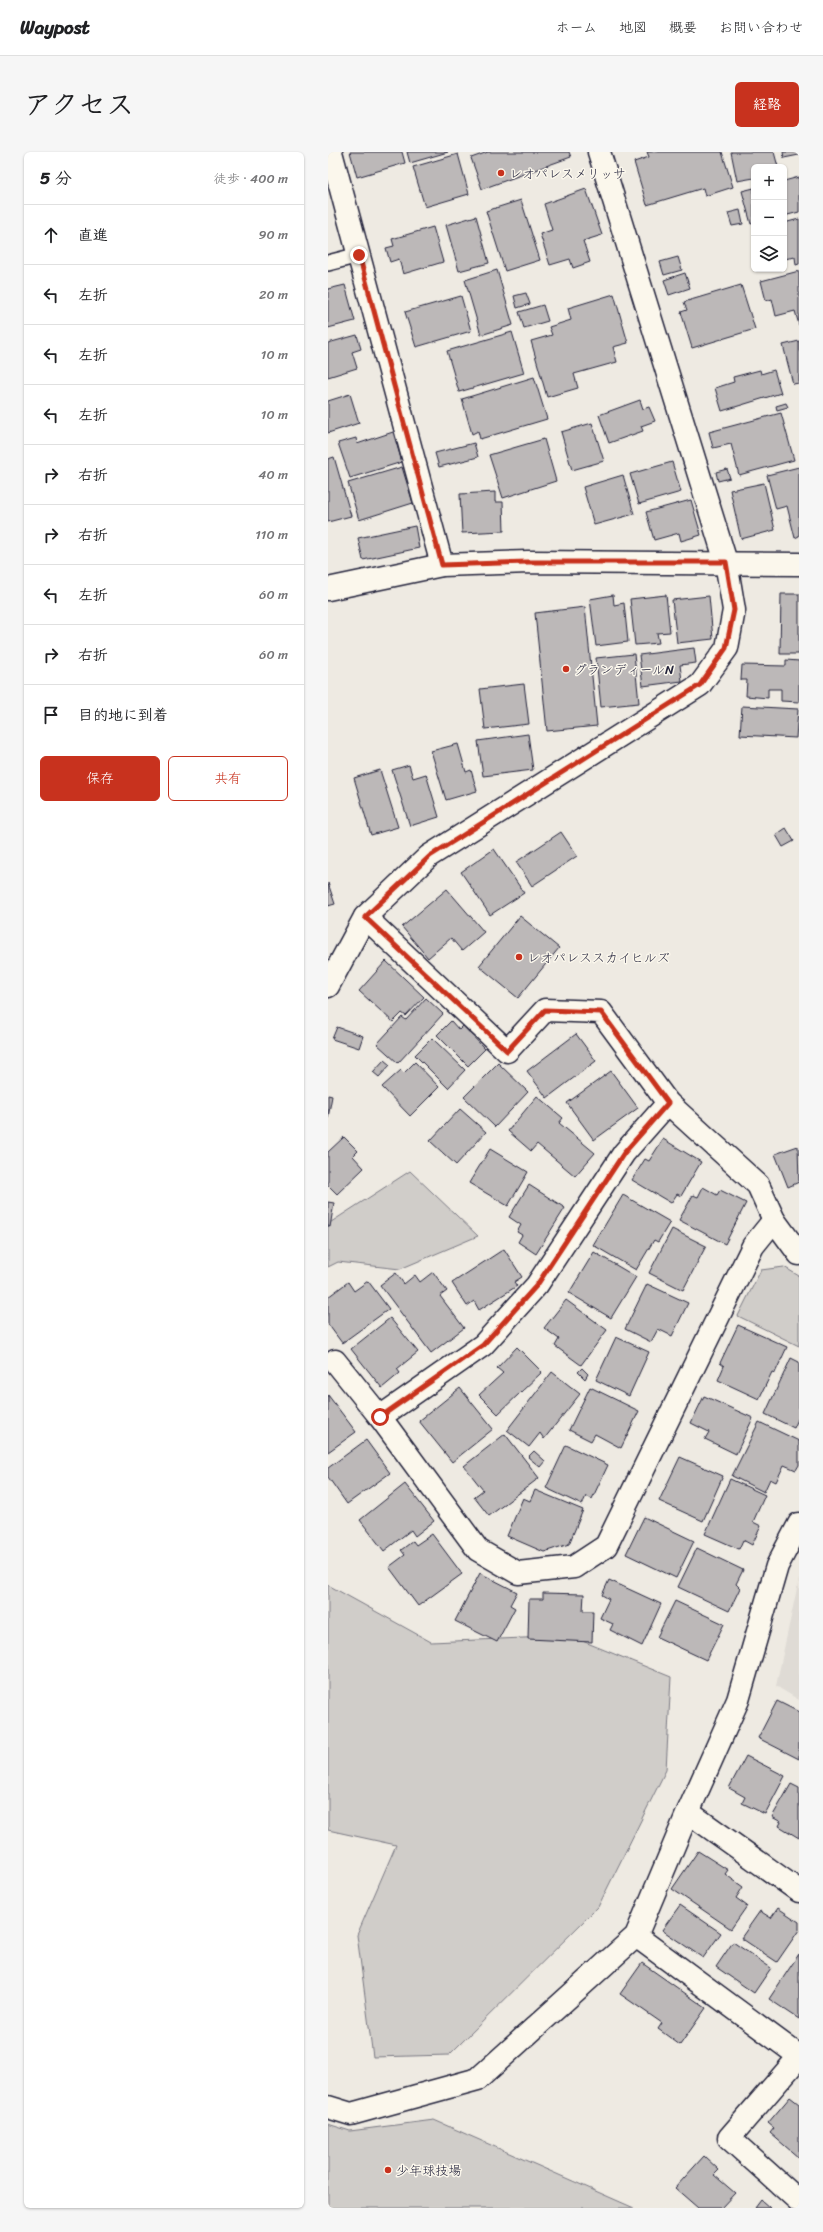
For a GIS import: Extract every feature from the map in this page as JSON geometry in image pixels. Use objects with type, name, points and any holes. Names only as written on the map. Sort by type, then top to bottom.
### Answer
[{"type":"street","points":[[331,152],[442,565]]},
{"type":"street","points":[[328,986],[365,917],[430,856],[700,685],[726,648],[734,610],[726,562],[599,152]]},
{"type":"street","points":[[328,588],[442,565],[528,562],[726,562],[799,564]]},
{"type":"street","points":[[365,917],[507,1051],[545,1010],[601,1012],[668,1103],[758,1185],[774,1220],[799,1254]]},
{"type":"street","points":[[380,1417],[483,1345],[537,1285],[624,1153],[668,1103]]},
{"type":"street","points":[[335,1361],[380,1417],[478,1550],[518,1573],[574,1567],[606,1546],[753,1246],[774,1220]]},
{"type":"street","points":[[328,2107],[351,2114],[478,2079],[636,1936],[688,1812],[738,1700],[777,1566],[799,1524]]},
{"type":"street","points":[[688,1812],[799,1891]]},
{"type":"street","points":[[636,1936],[799,2056],[729,2138],[799,2201]]},
{"type":"lane","points":[[328,263],[359,255]]},
{"type":"shaded area","points":[[410,1171],[478,1236],[400,1269],[338,1262],[328,1267],[328,1224]]},
{"type":"shaded area","points":[[784,1267],[799,1276],[799,1346],[738,1316],[761,1270]]},
{"type":"shaded area","points":[[799,1579],[799,1700],[776,1686]]},
{"type":"shaded area","points":[[328,1585],[431,1642],[570,1636],[671,1677],[666,1770],[598,1907],[449,2055],[373,2057],[357,1935],[396,1845],[328,1830]]},
{"type":"shaded area","points":[[434,2120],[634,2208],[328,2208],[328,2124],[350,2131]]},
{"type":"building","points":[[350,152],[402,152],[405,163],[357,177]]},
{"type":"building","points":[[407,152],[448,152],[410,163]]},
{"type":"building","name":"レオパレスメリッサ","points":[[488,152],[569,152],[571,157],[482,189],[471,158]]},
{"type":"building","points":[[647,152],[722,152],[733,187],[705,196],[703,188],[647,205],[634,162],[649,157]]},
{"type":"building","points":[[731,152],[774,152],[777,164],[751,164],[751,179],[737,181]]},
{"type":"building","points":[[783,152],[799,152],[799,155],[784,158]]},
{"type":"building","points":[[458,154],[469,194],[425,207],[413,167]]},
{"type":"building","points":[[799,177],[799,212],[787,215],[787,200],[787,180]]},
{"type":"building","points":[[586,189],[602,235],[583,241],[590,262],[573,268],[570,259],[550,265],[540,234],[552,230],[544,204]]},
{"type":"building","points":[[751,189],[751,224],[742,191]]},
{"type":"building","points":[[521,200],[540,260],[505,271],[486,211]]},
{"type":"building","points":[[740,210],[743,224],[732,226],[728,213]]},
{"type":"building","points":[[476,216],[489,263],[459,271],[446,225]]},
{"type":"building","points":[[799,219],[799,264],[796,265],[795,257],[787,258],[787,222]]},
{"type":"building","points":[[433,227],[443,262],[403,274],[399,259],[390,262],[386,248],[394,246],[392,239]]},
{"type":"building","points":[[678,257],[682,270],[664,275],[660,262]]},
{"type":"building","points":[[497,270],[513,325],[481,335],[465,280]]},
{"type":"building","points":[[799,271],[799,325],[795,311],[776,316],[772,299],[766,301],[761,281]]},
{"type":"building","points":[[685,273],[690,288],[669,295],[664,280]]},
{"type":"building","points":[[345,285],[355,321],[328,328],[328,289]]},
{"type":"building","points":[[741,285],[755,329],[692,348],[681,312],[687,310],[684,302]]},
{"type":"building","points":[[526,293],[530,304],[517,308],[514,296]]},
{"type":"building","points":[[614,294],[628,343],[613,347],[617,362],[574,374],[578,388],[547,397],[531,341],[552,335],[549,327],[571,320],[568,308]]},
{"type":"building","points":[[461,296],[471,331],[416,347],[405,312]]},
{"type":"building","points":[[543,305],[548,321],[524,328],[519,312]]},
{"type":"building","points":[[512,332],[524,373],[459,392],[447,351]]},
{"type":"building","points":[[357,335],[361,349],[352,352],[357,368],[328,377],[328,343]]},
{"type":"building","points":[[799,341],[799,383],[793,384],[783,345]]},
{"type":"building","points":[[760,370],[761,374],[774,370],[781,393],[722,411],[715,388],[734,382],[733,377]]},
{"type":"building","points":[[534,377],[547,419],[480,439],[478,431],[472,434],[462,399]]},
{"type":"building","points":[[350,394],[359,423],[328,433],[328,401]]},
{"type":"building","points":[[640,400],[643,409],[649,407],[655,421],[641,426],[643,431],[609,443],[599,415]]},
{"type":"building","points":[[786,403],[788,407],[777,410],[776,406]]},
{"type":"building","points":[[781,413],[794,460],[739,475],[731,444],[713,448],[709,432]]},
{"type":"building","points":[[592,423],[604,461],[572,470],[561,432]]},
{"type":"building","points":[[393,432],[402,462],[350,478],[338,443],[356,438],[357,444]]},
{"type":"building","points":[[544,439],[556,481],[503,498],[489,455]]},
{"type":"building","points":[[474,443],[478,457],[439,467],[435,453]]},
{"type":"building","points":[[334,457],[351,516],[328,522],[328,459]]},
{"type":"building","points":[[672,462],[681,492],[639,504],[630,474]]},
{"type":"building","points":[[402,467],[413,503],[359,520],[348,483]]},
{"type":"building","points":[[799,467],[799,536],[795,538],[787,506],[776,509],[767,475]]},
{"type":"building","points":[[727,469],[730,478],[718,481],[716,472]]},
{"type":"building","points":[[623,475],[634,514],[594,525],[583,487]]},
{"type":"building","points":[[764,483],[775,530],[741,539],[730,490]]},
{"type":"building","points":[[495,492],[495,502],[503,502],[504,531],[462,533],[460,494]]},
{"type":"building","points":[[691,500],[701,535],[681,541],[679,533],[654,540],[646,512]]},
{"type":"building","points":[[415,526],[419,548],[363,560],[358,538]]},
{"type":"building","points":[[781,594],[799,594],[799,654],[780,654]]},
{"type":"building","points":[[613,595],[614,605],[624,603],[628,642],[596,646],[590,599]]},
{"type":"building","points":[[666,595],[670,632],[657,633],[659,643],[635,645],[630,599]]},
{"type":"building","points":[[709,596],[713,639],[677,643],[672,600]]},
{"type":"building","name":"グランディールN","points":[[585,607],[597,726],[547,731],[535,613]]},
{"type":"building","points":[[694,648],[696,663],[680,665],[682,681],[643,686],[639,655]]},
{"type":"building","points":[[634,654],[639,703],[601,707],[596,658]]},
{"type":"building","points":[[786,660],[799,661],[799,702],[781,701],[781,689],[768,689],[768,698],[746,696],[747,680],[741,680],[742,665],[786,666]]},
{"type":"building","points":[[524,684],[529,724],[485,729],[480,689]]},
{"type":"building","points":[[742,706],[798,709],[796,738],[740,735]]},
{"type":"building","points":[[528,734],[533,770],[483,776],[478,741]]},
{"type":"building","points":[[458,744],[466,772],[471,770],[477,791],[446,800],[431,751]]},
{"type":"building","points":[[409,765],[413,778],[426,774],[439,817],[410,826],[392,770]]},
{"type":"building","points":[[380,770],[398,827],[371,835],[354,778]]},
{"type":"building","points":[[786,828],[794,841],[783,847],[776,835]]},
{"type":"building","points":[[561,832],[577,856],[532,886],[516,862]]},
{"type":"building","points":[[494,849],[524,893],[490,915],[461,872]]},
{"type":"building","points":[[328,883],[335,904],[328,906]]},
{"type":"building","points":[[447,889],[484,932],[462,951],[451,938],[428,958],[402,927]]},
{"type":"building","name":"レオパレススカイヒルズ","points":[[520,916],[559,948],[518,998],[479,966]]},
{"type":"building","points":[[386,961],[424,997],[406,1016],[402,1013],[393,1022],[359,991]]},
{"type":"building","points":[[426,998],[443,1014],[398,1063],[377,1044],[402,1017],[406,1020]]},
{"type":"building","points":[[451,1021],[459,1030],[463,1026],[485,1049],[468,1066],[437,1035]]},
{"type":"building","points":[[337,1027],[363,1036],[359,1048],[332,1039]]},
{"type":"building","points":[[576,1034],[596,1061],[547,1098],[527,1071]]},
{"type":"building","points":[[432,1038],[465,1070],[448,1088],[415,1055]]},
{"type":"building","points":[[384,1060],[390,1065],[379,1077],[373,1072]]},
{"type":"building","points":[[415,1062],[439,1087],[410,1116],[382,1087],[401,1070],[404,1073]]},
{"type":"building","points":[[498,1063],[528,1092],[495,1127],[464,1097]]},
{"type":"building","points":[[611,1071],[638,1108],[594,1140],[567,1103]]},
{"type":"building","points":[[328,1095],[332,1096],[328,1118]]},
{"type":"building","points":[[537,1096],[563,1118],[559,1123],[595,1153],[575,1176],[537,1144],[531,1151],[508,1131]]},
{"type":"building","points":[[460,1109],[486,1132],[456,1165],[430,1141]]},
{"type":"building","points":[[344,1137],[358,1151],[353,1156],[364,1168],[337,1194],[328,1185],[328,1152]]},
{"type":"building","points":[[663,1139],[701,1162],[681,1196],[677,1194],[671,1203],[632,1180],[645,1159],[649,1161]]},
{"type":"building","points":[[798,1146],[799,1182],[788,1187],[775,1154]]},
{"type":"building","points":[[490,1149],[528,1172],[508,1206],[469,1183]]},
{"type":"building","points":[[529,1185],[565,1208],[536,1254],[518,1242],[522,1235],[517,1232],[521,1225],[509,1217]]},
{"type":"building","points":[[703,1187],[717,1195],[720,1190],[746,1203],[725,1244],[679,1220],[693,1195],[698,1197]]},
{"type":"building","points":[[623,1195],[670,1222],[658,1242],[654,1240],[636,1270],[593,1245]]},
{"type":"building","points":[[328,1202],[334,1203],[330,1227],[328,1226]]},
{"type":"building","points":[[672,1229],[706,1246],[683,1290],[649,1273]]},
{"type":"building","points":[[504,1249],[522,1277],[514,1282],[517,1286],[479,1310],[474,1301],[467,1306],[452,1283]]},
{"type":"building","points":[[594,1252],[636,1277],[611,1318],[569,1293]]},
{"type":"building","points":[[433,1272],[447,1291],[440,1296],[464,1328],[431,1353],[380,1285],[396,1273],[404,1284],[415,1275],[420,1282]]},
{"type":"building","points":[[368,1281],[389,1309],[342,1343],[328,1324],[328,1297],[348,1282],[354,1291]]},
{"type":"building","points":[[647,1284],[688,1303],[672,1336],[658,1329],[651,1342],[625,1329]]},
{"type":"building","points":[[566,1300],[607,1330],[581,1365],[555,1346],[559,1339],[544,1328]]},
{"type":"building","points":[[390,1318],[418,1352],[397,1369],[400,1373],[382,1388],[351,1349]]},
{"type":"building","points":[[738,1325],[787,1347],[775,1373],[772,1372],[759,1399],[718,1380],[724,1366],[720,1363]]},
{"type":"building","points":[[616,1337],[649,1352],[629,1396],[596,1380]]},
{"type":"building","points":[[517,1347],[542,1372],[498,1414],[479,1395],[503,1373],[497,1368]]},
{"type":"building","points":[[791,1358],[799,1362],[799,1417],[794,1428],[765,1414]]},
{"type":"building","points":[[582,1368],[588,1374],[585,1379],[578,1372]]},
{"type":"building","points":[[552,1372],[580,1394],[544,1439],[540,1433],[529,1447],[507,1430]]},
{"type":"building","points":[[590,1387],[639,1411],[621,1448],[595,1434],[591,1441],[569,1430]]},
{"type":"building","points":[[460,1388],[493,1429],[452,1462],[419,1421]]},
{"type":"building","points":[[328,1395],[356,1432],[328,1452]]},
{"type":"building","points":[[704,1396],[753,1418],[736,1454],[705,1439],[709,1432],[691,1423]]},
{"type":"building","points":[[759,1422],[799,1441],[799,1465],[796,1470],[784,1465],[776,1482],[770,1479],[764,1492],[732,1476]]},
{"type":"building","points":[[505,1434],[539,1478],[489,1516],[474,1497],[483,1490],[464,1466]]},
{"type":"building","points":[[366,1440],[390,1473],[347,1504],[328,1477],[328,1468]]},
{"type":"building","points":[[566,1445],[608,1465],[592,1499],[586,1496],[582,1505],[546,1488]]},
{"type":"building","points":[[534,1451],[545,1461],[540,1467],[528,1457]]},
{"type":"building","points":[[680,1457],[723,1476],[703,1521],[659,1501]]},
{"type":"building","points":[[730,1479],[765,1495],[753,1522],[761,1526],[752,1545],[743,1540],[739,1549],[705,1534]]},
{"type":"building","points":[[405,1484],[434,1521],[415,1536],[411,1530],[384,1551],[360,1520]]},
{"type":"building","points":[[535,1490],[583,1510],[569,1544],[544,1552],[507,1536],[523,1498],[530,1501]]},
{"type":"building","points":[[644,1517],[694,1541],[676,1578],[626,1554]]},
{"type":"building","points":[[432,1534],[462,1574],[418,1606],[389,1567],[405,1555],[401,1550],[413,1541],[416,1545]]},
{"type":"building","points":[[697,1548],[743,1570],[736,1584],[740,1588],[729,1611],[678,1587]]},
{"type":"building","points":[[480,1573],[517,1592],[510,1605],[515,1608],[497,1642],[455,1621]]},
{"type":"building","points":[[609,1580],[661,1604],[642,1646],[610,1630],[613,1624],[600,1618],[609,1599],[602,1595]]},
{"type":"building","points":[[543,1593],[584,1594],[583,1611],[593,1611],[592,1642],[528,1639],[529,1599],[543,1599]]},
{"type":"building","points":[[675,1601],[724,1624],[706,1660],[657,1637]]},
{"type":"building","points":[[777,1701],[799,1712],[799,1759],[758,1738]]},
{"type":"building","points":[[746,1756],[785,1776],[765,1814],[742,1803],[745,1797],[729,1788]]},
{"type":"building","points":[[791,1784],[799,1788],[799,1838],[779,1826],[781,1822],[772,1817]]},
{"type":"building","points":[[698,1851],[728,1870],[725,1874],[743,1887],[736,1898],[747,1906],[731,1929],[672,1889]]},
{"type":"building","points":[[680,1905],[721,1933],[703,1958],[662,1930]]},
{"type":"building","points":[[778,1908],[799,1922],[799,1930],[777,1962],[741,1938],[760,1911],[771,1918]]},
{"type":"building","points":[[733,1942],[771,1968],[754,1993],[716,1967]]},
{"type":"building","points":[[799,1954],[799,2019],[769,1999]]},
{"type":"building","points":[[642,1963],[706,2008],[680,2045],[658,2029],[662,2023],[620,1994]]},
{"type":"building","points":[[790,2097],[799,2104],[799,2158],[770,2133],[774,2128],[768,2123]]},
{"type":"building","points":[[704,2156],[719,2170],[714,2175],[735,2193],[721,2208],[698,2208],[675,2188]]},
{"type":"building","points":[[761,2200],[770,2208],[755,2208]]},
{"type":"place","name":"レオパレスメリッサ","points":[[501,173]]},
{"type":"place","name":"グランディールN","points":[[566,669]]},
{"type":"place","name":"レオパレススカイヒルズ","points":[[519,957]]},
{"type":"place","name":"少年球技場","points":[[388,2170]]},
{"type":"route","points":[[359,255],[442,565],[528,562],[726,562],[734,610],[726,648],[700,685],[665,709],[430,856],[365,917],[507,1051],[545,1010],[601,1012],[668,1103],[624,1153],[537,1285],[483,1345],[380,1417]]}]
